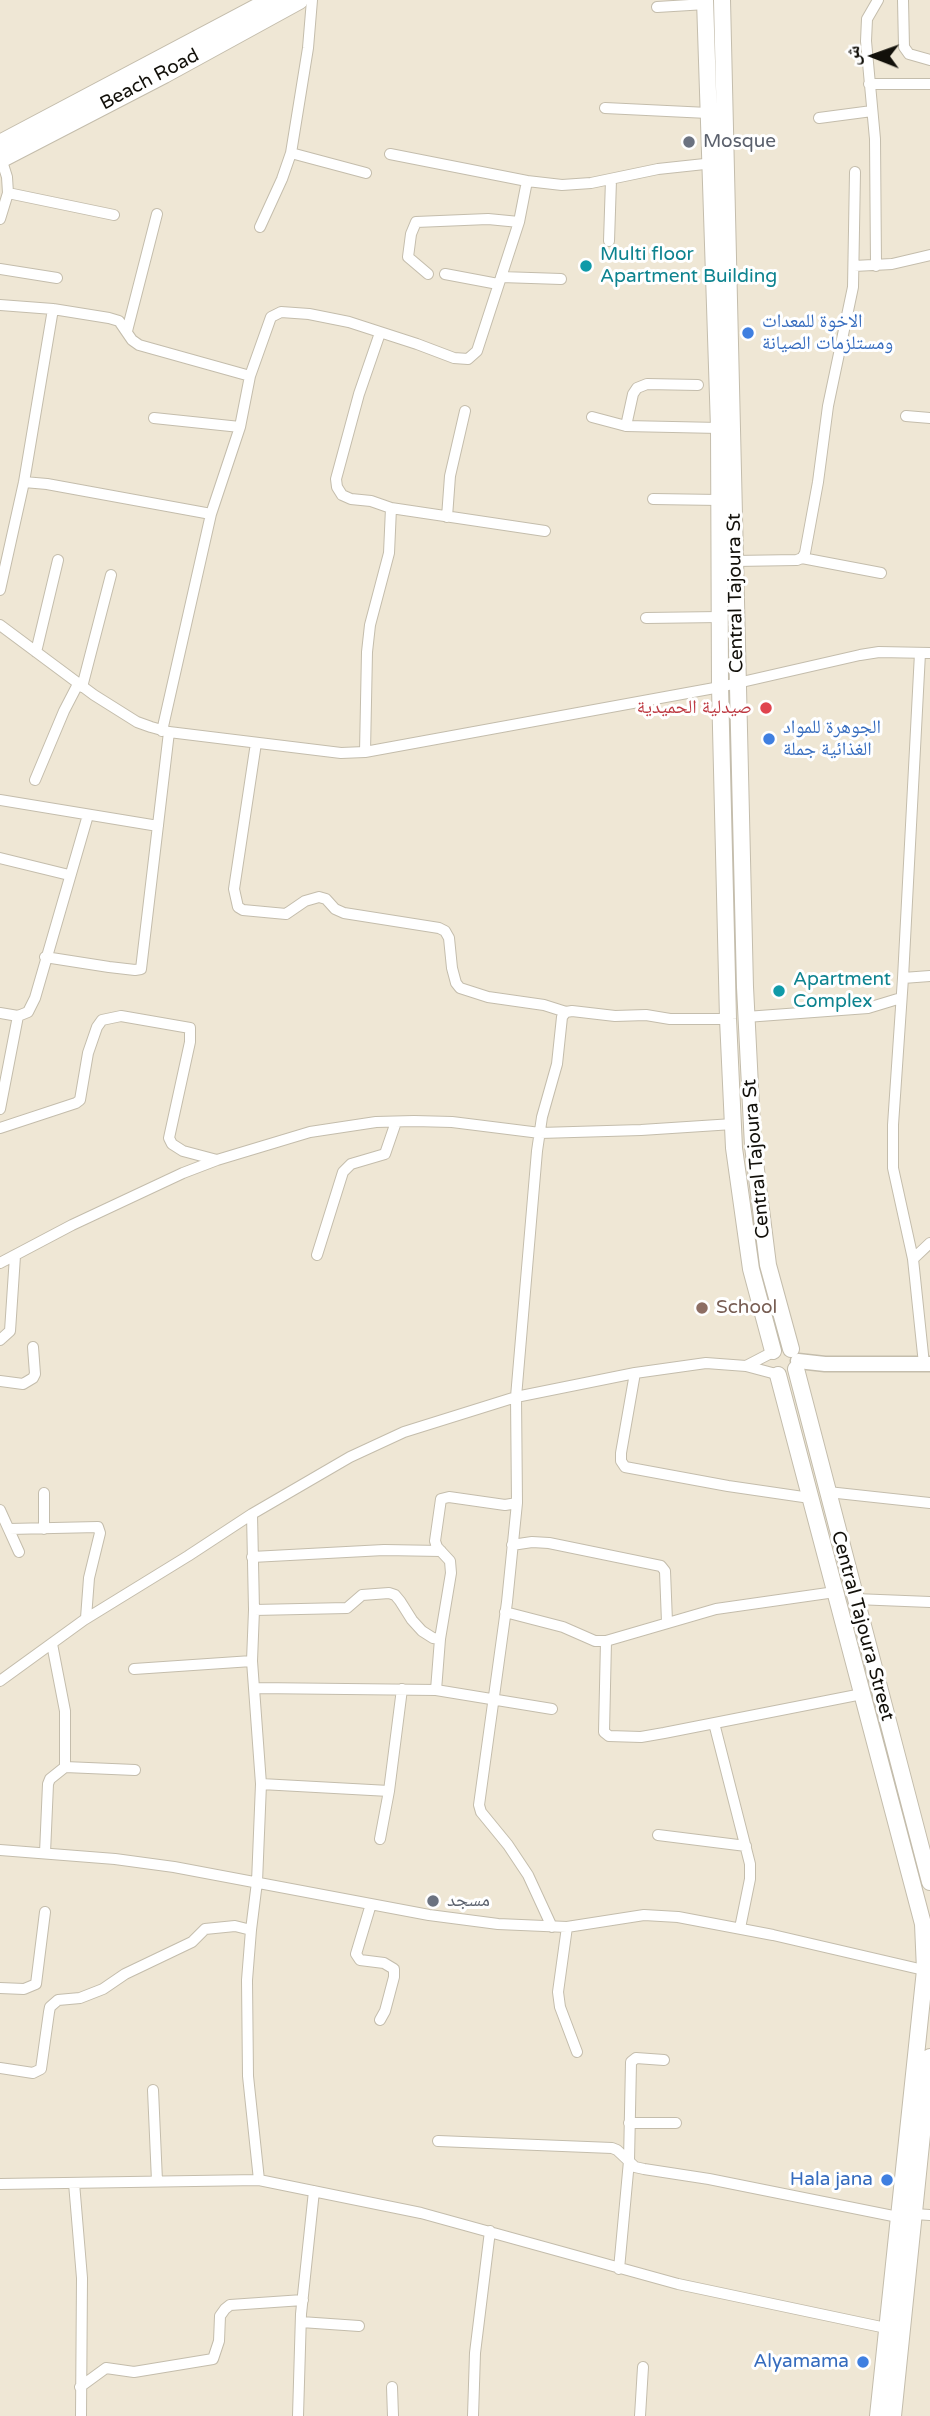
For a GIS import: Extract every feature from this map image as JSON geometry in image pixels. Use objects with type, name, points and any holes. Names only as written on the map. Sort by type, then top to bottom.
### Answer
[{"type":"highway","name":"Beach Road","points":[[0,144],[272,0]]},
{"type":"highway","name":"Beach Road","points":[[0,159],[299,0]]},
{"type":"main road","name":"Central Tajoura St","points":[[722,0],[717,163],[735,561],[746,1017],[753,1146],[768,1265],[795,1360]]},
{"type":"main road","points":[[705,2],[708,113],[717,163],[720,687],[734,1148],[751,1269],[772,1352],[769,1364],[777,1375],[915,1885],[923,1924],[927,1971],[914,2215],[886,2328],[878,2416]]},
{"type":"main road","points":[[772,1352],[782,1347],[795,1360],[788,1376],[777,1375]]},
{"type":"main road","name":"Central Tajoura Street","points":[[795,1360],[930,1882]]},
{"type":"main road","points":[[893,2416],[930,2057]]},
{"type":"street","points":[[260,227],[291,153],[308,48],[312,0]]},
{"type":"street","points":[[876,266],[876,138],[866,41],[867,19],[877,0]]},
{"type":"street","points":[[903,0],[904,47],[909,54],[930,60]]},
{"type":"street","points":[[657,7],[705,2]]},
{"type":"street","points":[[869,84],[930,84]]},
{"type":"street","points":[[605,108],[708,113]]},
{"type":"street","points":[[819,118],[872,111]]},
{"type":"street","points":[[291,153],[366,173]]},
{"type":"street","points":[[390,154],[527,181],[562,185],[611,180],[658,169],[717,163]]},
{"type":"street","points":[[0,159],[7,177],[8,193],[0,219]]},
{"type":"street","points":[[802,558],[808,544],[828,406],[848,314],[854,267],[855,172]]},
{"type":"street","points":[[609,242],[611,180]]},
{"type":"street","points":[[45,957],[109,968],[135,971],[141,969],[166,732],[211,514],[240,427],[250,376],[268,321],[276,313],[288,311],[309,314],[349,322],[454,358],[468,359],[477,351],[519,222],[527,181]]},
{"type":"street","points":[[8,193],[114,215]]},
{"type":"street","points":[[127,331],[157,214]]},
{"type":"street","points":[[428,274],[408,257],[411,234],[416,222],[488,219],[519,222]]},
{"type":"street","points":[[854,267],[876,266],[930,255]]},
{"type":"street","points":[[0,269],[57,278]]},
{"type":"street","points":[[444,274],[500,280],[561,279]]},
{"type":"street","points":[[0,305],[53,309],[119,321],[132,340],[139,345],[250,376]]},
{"type":"street","points":[[0,590],[24,482],[53,309]]},
{"type":"street","points":[[380,333],[359,394],[336,479],[342,495],[391,508],[545,531]]},
{"type":"street","points":[[626,426],[633,394],[637,388],[647,384],[698,385]]},
{"type":"street","points":[[447,517],[450,476],[465,411]]},
{"type":"street","points":[[906,416],[930,418]]},
{"type":"street","points":[[592,417],[626,426],[719,428]]},
{"type":"street","points":[[154,418],[240,427]]},
{"type":"street","points":[[24,482],[211,514]]},
{"type":"street","points":[[653,499],[719,500]]},
{"type":"street","points":[[365,752],[366,652],[370,625],[389,553],[391,508]]},
{"type":"street","points":[[735,561],[789,561],[802,558],[881,573]]},
{"type":"street","points":[[36,652],[58,560]]},
{"type":"street","points":[[36,780],[54,734],[80,686],[111,575]]},
{"type":"street","points":[[646,618],[720,617]]},
{"type":"street","points":[[0,625],[80,686],[137,722],[166,732],[328,752],[365,752],[738,684],[860,655],[879,652],[925,653],[893,1125],[893,1168],[913,1259],[927,1364],[838,1365],[795,1360]]},
{"type":"street","points":[[257,743],[234,889],[237,907],[243,910],[286,914],[305,901],[319,897],[326,899],[344,914],[439,928],[445,931],[449,938],[456,983],[460,988],[488,996],[544,1005],[566,1012],[646,1015],[670,1019],[728,1019]]},
{"type":"street","points":[[0,800],[158,825]]},
{"type":"street","points":[[0,1013],[24,1016],[31,1008],[88,815]]},
{"type":"street","points":[[0,858],[69,874]]},
{"type":"street","points":[[903,978],[930,976]]},
{"type":"street","points":[[746,1017],[846,1010],[878,1006],[901,998]]},
{"type":"street","points":[[552,1927],[528,1875],[508,1844],[479,1809],[517,1503],[516,1397],[540,1133],[557,1064],[562,1017],[566,1012]]},
{"type":"street","points":[[0,1109],[18,1016]]},
{"type":"street","points":[[0,1128],[80,1100],[88,1053],[97,1027],[102,1020],[121,1016],[190,1028],[190,1042],[169,1138],[177,1148],[216,1160]]},
{"type":"street","points":[[0,1263],[130,1197],[216,1160],[310,1132],[376,1122],[452,1122],[540,1133],[733,1124]]},
{"type":"street","points":[[317,1255],[343,1172],[351,1164],[385,1154],[396,1122]]},
{"type":"street","points":[[913,1259],[930,1243]]},
{"type":"street","points":[[0,1340],[10,1331],[15,1256]]},
{"type":"street","points":[[0,1381],[23,1384],[33,1378],[33,1347]]},
{"type":"street","points":[[746,1366],[772,1352]]},
{"type":"street","points":[[0,1681],[86,1618],[252,1514],[350,1457],[404,1432],[516,1397],[696,1363],[746,1366],[777,1375]]},
{"type":"street","points":[[635,1373],[621,1454],[625,1467],[810,1498]]},
{"type":"street","points":[[828,1492],[930,1503]]},
{"type":"street","points":[[44,1493],[44,1529]]},
{"type":"street","points":[[436,1690],[450,1573],[450,1561],[435,1541],[441,1499],[444,1497],[517,1503]]},
{"type":"street","points":[[0,1510],[19,1552]]},
{"type":"street","points":[[252,1514],[253,1661],[261,1784],[257,1882],[247,1980],[248,2076],[259,2180]]},
{"type":"street","points":[[9,1529],[97,1527],[100,1530],[91,1565],[86,1618]]},
{"type":"street","points":[[512,1545],[549,1542],[662,1566],[665,1571],[667,1622]]},
{"type":"street","points":[[252,1557],[357,1551],[441,1551]]},
{"type":"street","points":[[505,1612],[563,1627],[595,1641],[606,1641],[716,1609],[835,1592]]},
{"type":"street","points":[[254,1610],[347,1608],[362,1595],[389,1593],[395,1595],[412,1620],[426,1634],[440,1639]]},
{"type":"street","points":[[855,1599],[930,1602]]},
{"type":"street","points":[[606,1641],[606,1735],[641,1737],[862,1694]]},
{"type":"street","points":[[52,1644],[65,1710],[65,1767]]},
{"type":"street","points":[[134,1668],[253,1661]]},
{"type":"street","points":[[256,1688],[436,1690],[552,1709]]},
{"type":"street","points":[[380,1839],[402,1689]]},
{"type":"street","points":[[714,1723],[746,1846],[750,1879],[740,1928]]},
{"type":"street","points":[[45,1853],[50,1779],[65,1767],[135,1770]]},
{"type":"street","points":[[261,1784],[389,1791]]},
{"type":"street","points":[[658,1835],[746,1846]]},
{"type":"street","points":[[0,1850],[115,1859],[468,1921],[567,1927],[660,1915],[740,1928],[927,1971]]},
{"type":"street","points":[[371,1904],[357,1956],[360,1960],[384,1963],[394,1969],[388,2000],[380,2020]]},
{"type":"street","points":[[0,1988],[24,1989],[36,1984],[45,1912]]},
{"type":"street","points":[[0,2068],[33,2073],[41,2069],[50,2007],[58,2000],[80,1998],[103,1989],[125,1974],[192,1942],[205,1929],[235,1926],[251,1930]]},
{"type":"street","points":[[567,1927],[559,2000],[577,2052]]},
{"type":"street","points":[[619,2269],[629,2161],[631,2062],[636,2058],[664,2060]]},
{"type":"street","points":[[153,2090],[157,2182]]},
{"type":"street","points":[[629,2123],[676,2123]]},
{"type":"street","points":[[438,2141],[612,2148],[635,2167],[644,2169],[914,2215]]},
{"type":"street","points":[[0,2184],[259,2180],[421,2213],[678,2284],[886,2328]]},
{"type":"street","points":[[74,2183],[82,2278],[81,2416]]},
{"type":"street","points":[[298,2416],[300,2322],[314,2191]]},
{"type":"street","points":[[473,2416],[475,2353],[490,2231]]},
{"type":"street","points":[[80,2387],[106,2368],[134,2372],[213,2359],[219,2341],[220,2316],[230,2305],[303,2300]]},
{"type":"street","points":[[300,2322],[359,2326]]},
{"type":"street","points":[[640,2416],[643,2367]]},
{"type":"street","points":[[392,2387],[393,2416]]},
{"type":"place","name":"Mosque","points":[[689,142]]},
{"type":"place","name":"Multi floor Apartment Building","points":[[586,266]]},
{"type":"place","name":"الاخوة للمعدات ومستلزمات الصيانة","points":[[748,333]]},
{"type":"place","name":"صيدلية الحميدية","points":[[766,708]]},
{"type":"place","name":"الجوهرة للمواد الغذائية جملة","points":[[769,739]]},
{"type":"place","name":"Apartment Complex","points":[[779,991]]},
{"type":"place","name":"School","points":[[702,1308]]},
{"type":"place","name":"مسجد","points":[[433,1901]]},
{"type":"place","name":"Hala jana","points":[[887,2180]]},
{"type":"place","name":"Alyamama","points":[[863,2362]]}]
